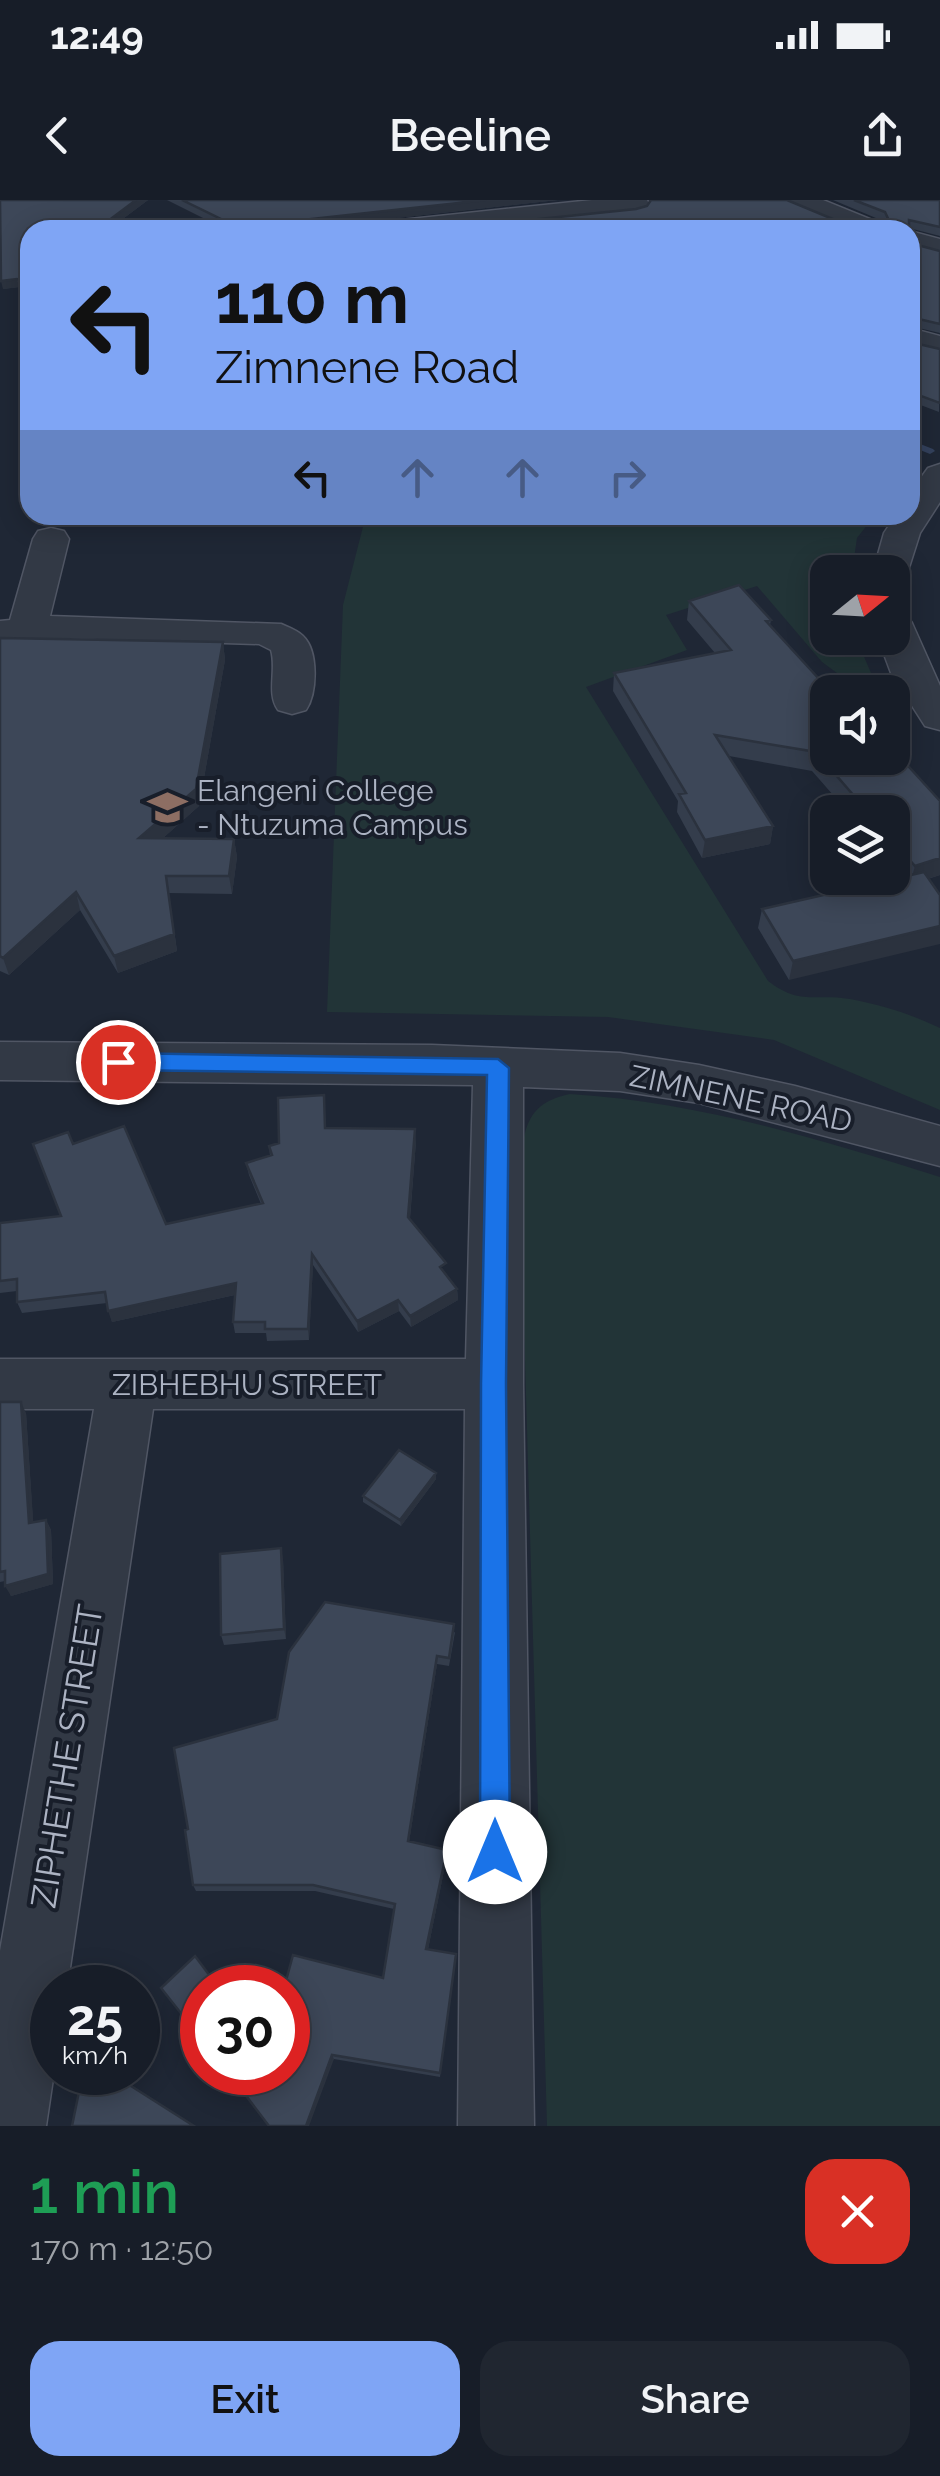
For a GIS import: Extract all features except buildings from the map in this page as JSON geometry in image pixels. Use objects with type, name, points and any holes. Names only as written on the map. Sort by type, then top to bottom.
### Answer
[{"type":"street","points":[[798,200],[847,220]]},
{"type":"street","points":[[577,220],[635,204]]},
{"type":"street","points":[[920,505],[940,474]]},
{"type":"street","points":[[896,555],[907,525]]},
{"type":"street","points":[[50,539],[13,630],[267,632],[290,644],[294,660],[292,701]]},
{"type":"street","points":[[904,655],[911,673],[940,717]]},
{"type":"street","name":"ZIMNENE ROAD","points":[[0,1061],[620,1072],[699,1084],[795,1106],[940,1146]]},
{"type":"street","points":[[496,2126],[494,1384],[498,1068]]},
{"type":"street","name":"ZIBHEBHU STREET","points":[[0,1384],[494,1384]]},
{"type":"street","name":"ZIPHETHE STREET","points":[[8,2126],[127,1386]]},
{"type":"shaded area","points":[[363,525],[867,525],[857,538],[854,555],[810,555],[810,648],[757,586],[666,615],[687,650],[586,687],[768,981],[790,994],[862,1001],[940,1028],[940,1110],[774,1040],[608,1017],[327,1012],[343,605]]},
{"type":"shaded area","points":[[816,655],[863,655],[872,675],[840,675]]},
{"type":"shaded area","points":[[570,1094],[712,1114],[803,1136],[940,1177],[940,2126],[547,2126],[520,1185],[524,1139],[533,1115],[553,1099]]},
{"type":"waterway","points":[[920,447],[930,451]]},
{"type":"place","name":"Elangeni College - Ntuzuma Campus","points":[[167,808]]},
{"type":"route","points":[[118,1062],[498,1068],[495,1852]]}]
